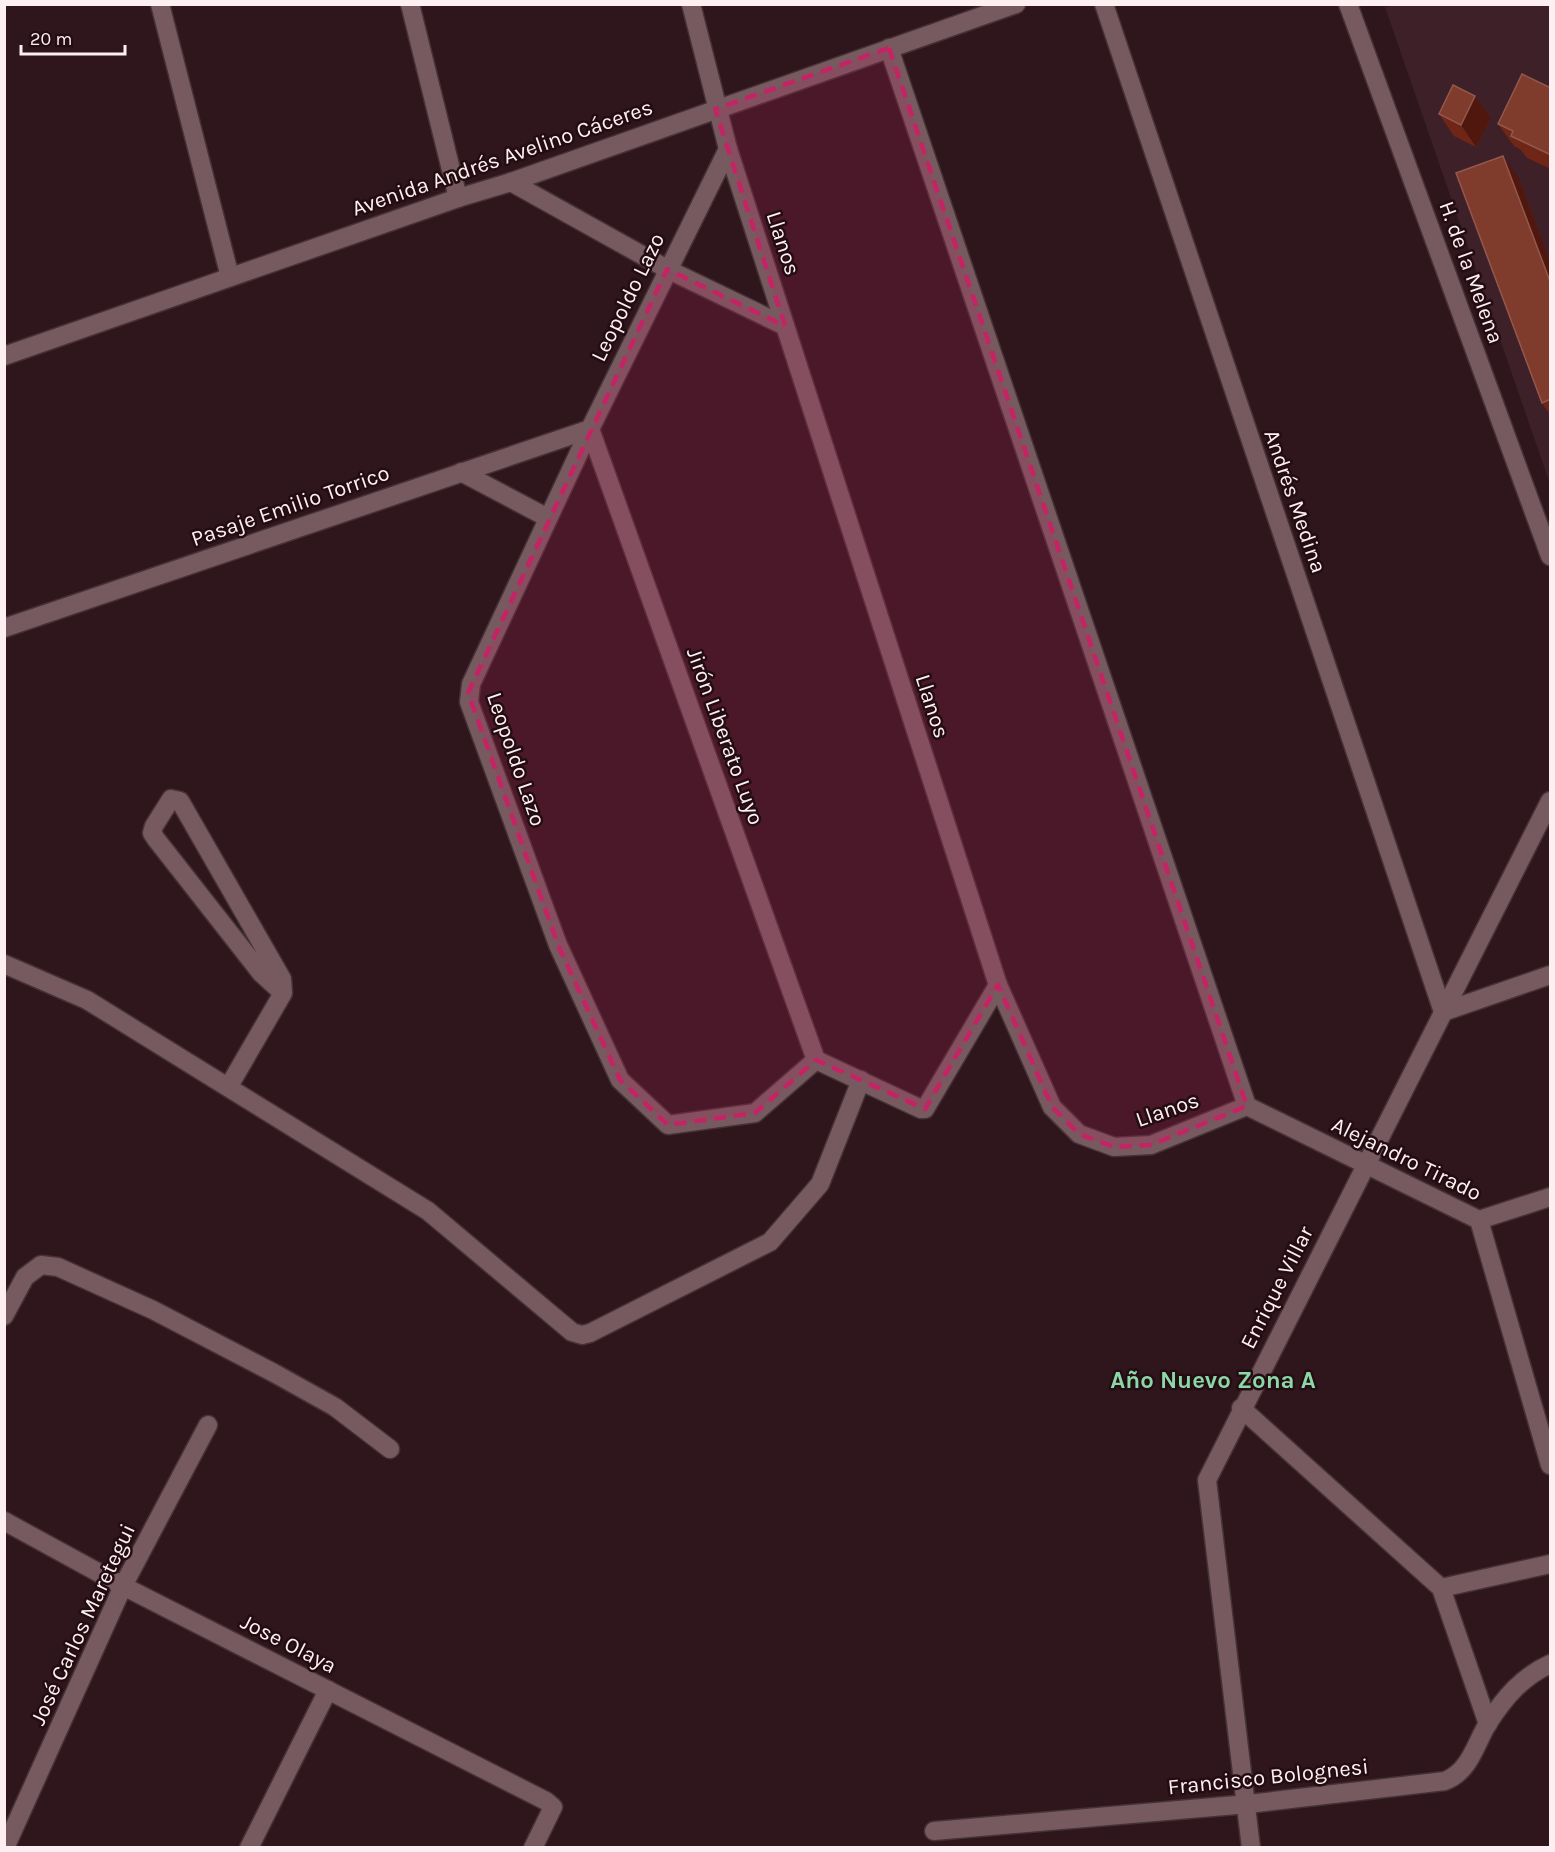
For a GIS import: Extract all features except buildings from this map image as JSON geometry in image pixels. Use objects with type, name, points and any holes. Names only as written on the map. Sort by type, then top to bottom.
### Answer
[{"type":"street","points":[[160,4],[230,277]]},
{"type":"street","points":[[410,4],[458,198]]},
{"type":"street","name":"Llanos","points":[[691,4],[715,109],[998,985],[1052,1107],[1079,1134],[1114,1147],[1151,1145],[1247,1106]]},
{"type":"street","name":"Avenida Andrés Avelino Cáceres","points":[[4,356],[458,198],[511,182],[889,48],[991,9],[1016,4]]},
{"type":"street","name":"Andrés Medina","points":[[1104,4],[1443,1012]]},
{"type":"street","name":"H. de la Melena","points":[[1348,4],[1551,555]]},
{"type":"street","points":[[889,48],[1247,1106]]},
{"type":"street","name":"Leopoldo Lazo","points":[[728,149],[667,269],[548,518],[471,684],[469,702],[558,945],[620,1080],[668,1125],[755,1113],[816,1060]]},
{"type":"street","points":[[511,182],[667,269],[785,326]]},
{"type":"street","name":"Pasaje Emilio Torrico","points":[[4,628],[590,429]]},
{"type":"street","name":"Jirón Liberato Luyo","points":[[590,429],[816,1060]]},
{"type":"street","points":[[461,472],[548,518]]},
{"type":"street","points":[[229,1086],[283,993],[282,979],[180,801],[171,799],[154,826],[153,832],[156,839],[261,973],[283,993]]},
{"type":"street","name":"Enrique Villar","points":[[1251,1848],[1248,1804],[1207,1480],[1241,1408],[1551,801]]},
{"type":"street","points":[[4,964],[87,1000],[428,1211],[572,1332],[582,1335],[590,1334],[770,1242],[820,1184],[861,1080]]},
{"type":"street","points":[[1443,1012],[1551,975]]},
{"type":"street","points":[[816,1060],[921,1109],[929,1106],[998,985]]},
{"type":"street","name":"Alejandro Tirado","points":[[1247,1106],[1479,1221],[1551,1197]]},
{"type":"street","points":[[1479,1221],[1551,1465]]},
{"type":"street","points":[[4,1316],[25,1277],[41,1264],[58,1267],[153,1310],[274,1373],[335,1407],[390,1449]]},
{"type":"street","points":[[1241,1408],[1441,1588],[1488,1724]]},
{"type":"street","name":"José Carlos Maretegui","points":[[4,1848],[123,1586],[208,1425]]},
{"type":"street","name":"Jose Olaya","points":[[4,1521],[123,1586],[546,1801],[553,1808],[533,1848]]},
{"type":"street","points":[[1441,1588],[1551,1564]]},
{"type":"street","name":"Francisco Bolognesi","points":[[934,1831],[1248,1804],[1445,1781],[1458,1776],[1465,1767],[1488,1724],[1512,1689],[1531,1672],[1551,1664]]},
{"type":"street","points":[[249,1848],[328,1690]]},
{"type":"highlighted area","points":[[889,48],[1247,1106],[1151,1145],[1114,1147],[1079,1134],[1052,1107],[998,985],[925,1109],[816,1060],[755,1113],[668,1125],[620,1080],[558,945],[468,693],[667,269],[785,326],[715,109]]},
{"type":"shaded area","points":[[1407,4],[1550,5],[1550,484],[1385,7]]},
{"type":"district","name":"Año Nuevo Zona A","points":[[1213,1380]]}]
